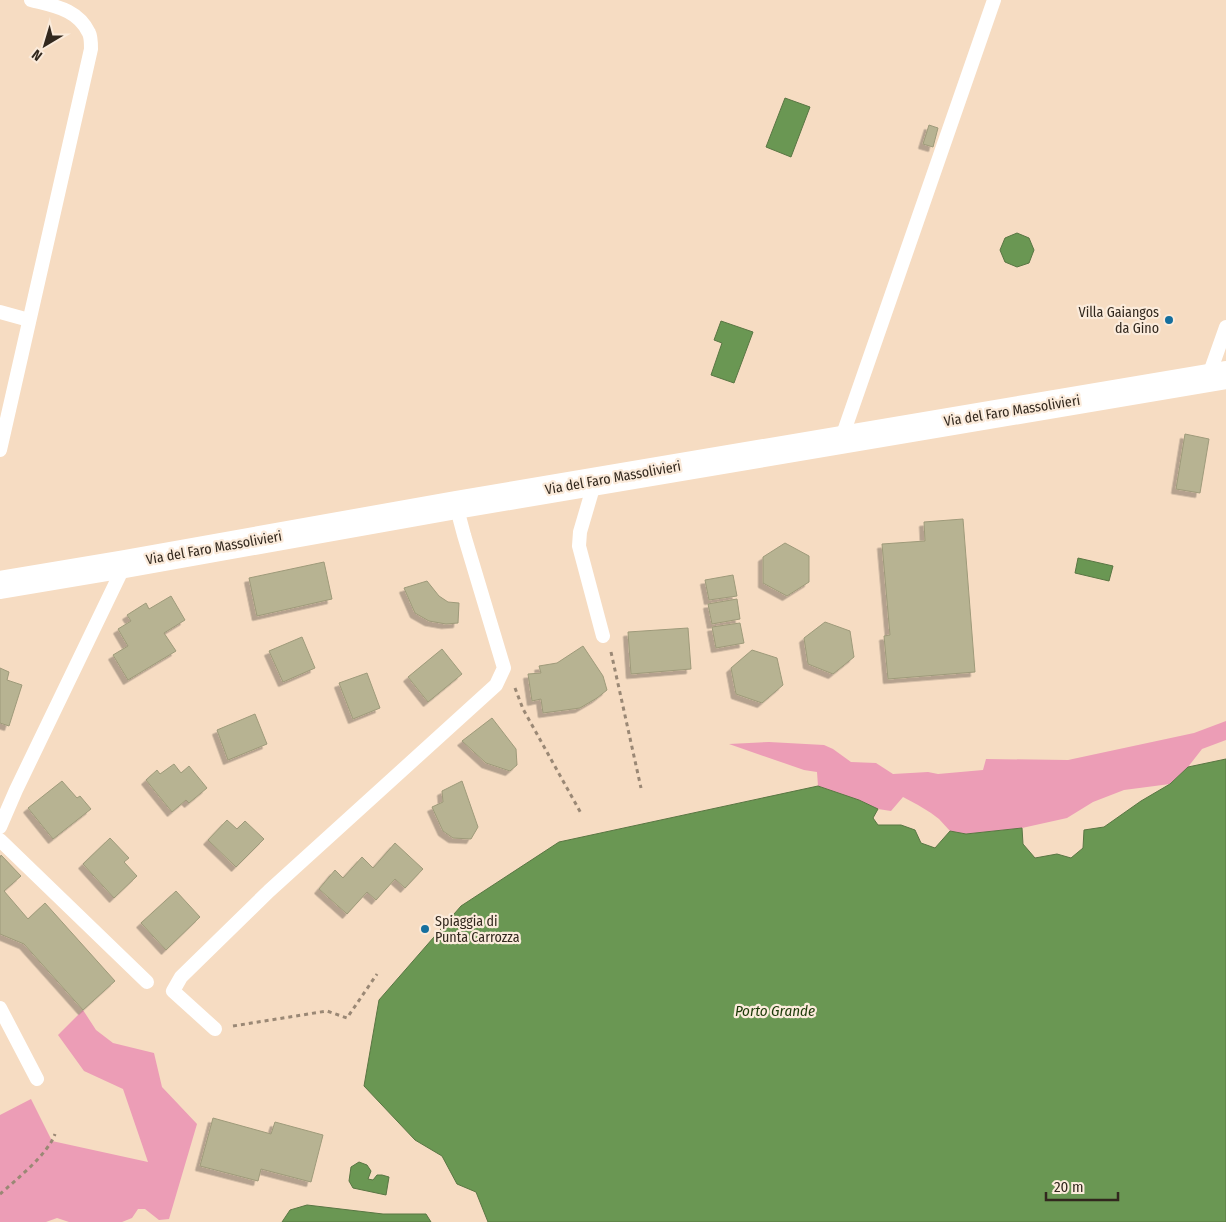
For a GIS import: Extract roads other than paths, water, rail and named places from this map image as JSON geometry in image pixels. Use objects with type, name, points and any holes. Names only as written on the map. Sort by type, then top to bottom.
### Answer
[{"type":"street","name":"Via del Faro Massolivieri","points":[[0,585],[595,481],[1217,377]]},
{"type":"lane","points":[[0,450],[91,49],[90,34],[81,20],[65,9],[31,0]]},
{"type":"lane","points":[[841,440],[994,0]]},
{"type":"lane","points":[[0,312],[29,320]]},
{"type":"lane","points":[[1217,377],[1226,327]]},
{"type":"lane","points":[[595,481],[580,532],[579,546],[603,636]]},
{"type":"lane","points":[[215,1029],[173,991],[181,977],[270,891],[496,685],[504,668],[456,505]]},
{"type":"lane","points":[[0,827],[16,790],[126,564]]},
{"type":"lane","points":[[0,840],[147,982]]},
{"type":"lane","points":[[0,1008],[37,1079]]},
{"type":"water","points":[[785,98],[810,107],[791,157],[766,147]]},
{"type":"water","points":[[1017,233],[1029,238],[1034,250],[1029,263],[1017,267],[1005,262],[1000,250],[1005,238]]},
{"type":"water","points":[[721,321],[753,332],[734,383],[711,375],[722,343],[714,340]]},
{"type":"water","points":[[1078,558],[1113,566],[1109,581],[1075,573]]},
{"type":"water","name":"Porto Grande","points":[[1226,759],[1226,1222],[488,1222],[476,1192],[457,1184],[442,1156],[415,1140],[364,1086],[379,1000],[461,906],[559,842],[818,786],[859,800],[878,809],[873,818],[878,825],[901,825],[915,830],[921,843],[935,848],[950,831],[966,834],[1022,828],[1023,844],[1035,858],[1057,854],[1071,858],[1083,848],[1084,830],[1104,827],[1141,801],[1170,784],[1188,767]]},
{"type":"water","points":[[359,1162],[367,1165],[371,1171],[368,1179],[373,1180],[377,1175],[389,1177],[386,1195],[353,1188],[349,1181],[351,1167]]},
{"type":"water","points":[[307,1205],[383,1214],[426,1214],[431,1222],[282,1222],[290,1210]]},
{"type":"place","name":"Villa Gaiangos da Gino","points":[[1169,320]]},
{"type":"place","name":"Spiaggia di Punta Carrozza","points":[[425,929]]}]
